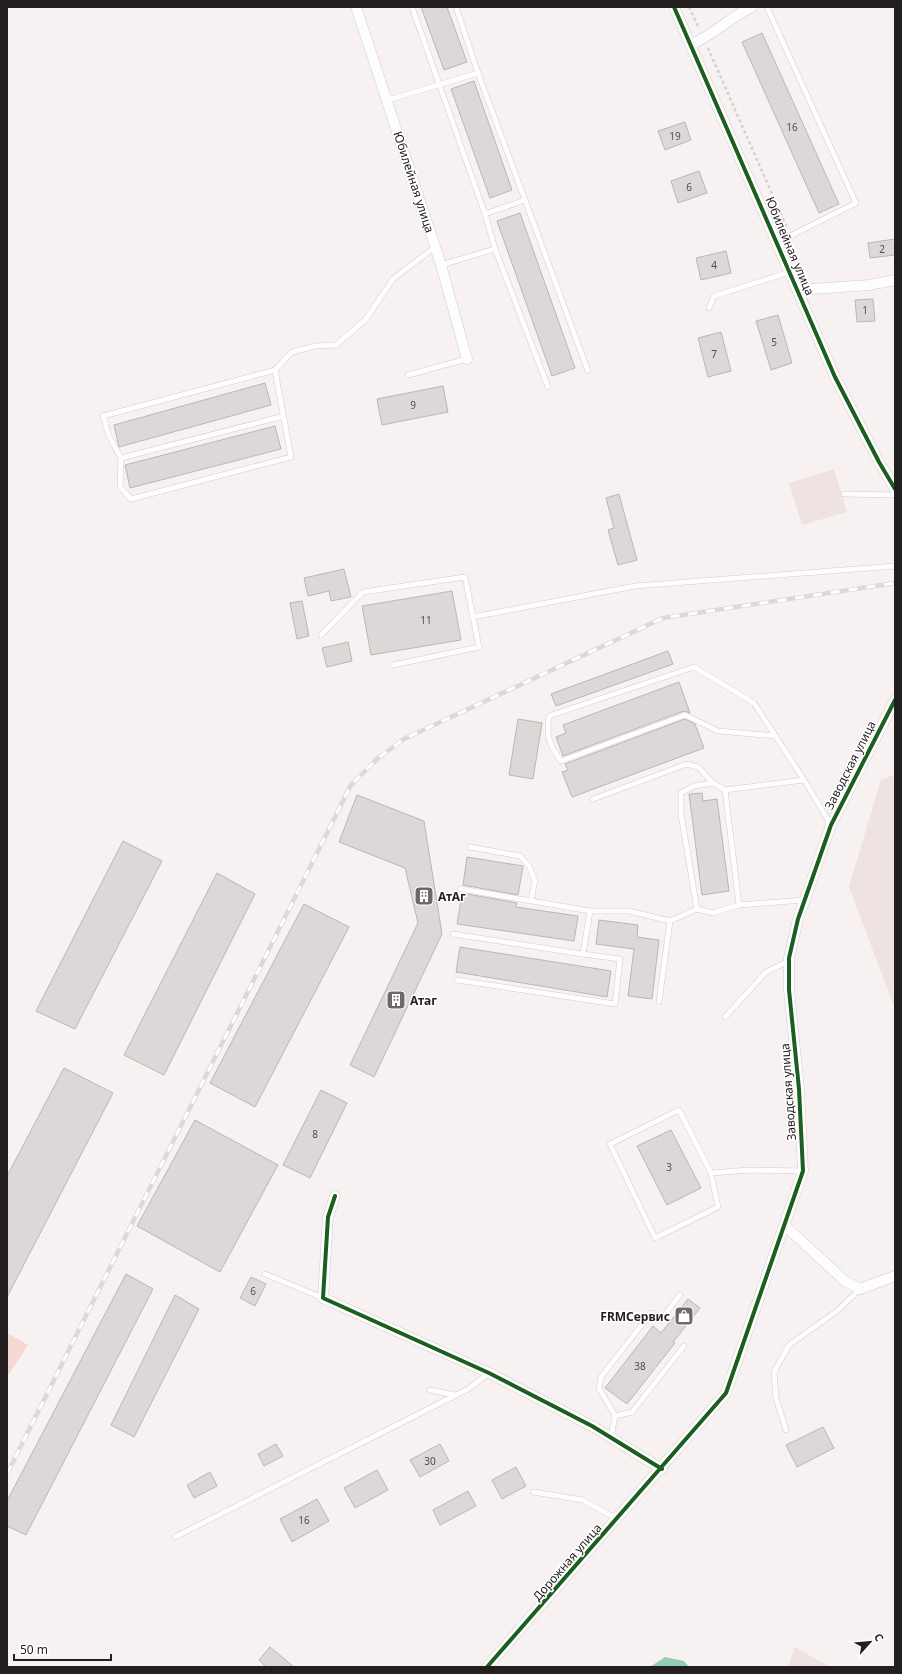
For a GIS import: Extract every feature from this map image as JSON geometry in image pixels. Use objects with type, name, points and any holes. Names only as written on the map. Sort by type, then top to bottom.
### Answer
[{"type":"street","name":"Юбилейная улица","points":[[356,7],[388,100],[441,265],[467,359]]},
{"type":"street","name":"Юбилейная улица","points":[[674,7],[692,44],[835,377],[879,462],[895,489]]},
{"type":"street","points":[[692,44],[704,39],[742,12],[752,7]]},
{"type":"street","points":[[798,290],[869,285],[895,280]]},
{"type":"street","name":"Заводская улица","points":[[662,1469],[726,1393],[803,1171],[799,1088],[789,990],[789,961],[804,900],[831,825],[895,700]]},
{"type":"street","points":[[335,1196],[328,1217],[323,1298],[489,1373],[611,1438],[662,1469]]},
{"type":"street","points":[[785,1226],[845,1281],[860,1289],[895,1276]]},
{"type":"street","name":"Дорожная улица","points":[[488,1667],[662,1469]]},
{"type":"lane","points":[[412,7],[485,214],[495,249],[548,387]]},
{"type":"lane","points":[[456,7],[478,73],[588,371]]},
{"type":"lane","points":[[767,7],[856,203],[778,242]]},
{"type":"lane","points":[[388,100],[478,73]]},
{"type":"lane","points":[[485,214],[525,200]]},
{"type":"lane","points":[[275,370],[291,457],[131,499],[120,487],[121,458],[109,436],[103,416],[275,370],[292,352],[315,346],[336,345],[366,319],[393,279],[435,247]]},
{"type":"lane","points":[[441,265],[495,249]]},
{"type":"lane","points":[[709,308],[714,296],[790,272]]},
{"type":"lane","points":[[408,375],[467,359]]},
{"type":"lane","points":[[121,458],[284,416]]},
{"type":"lane","points":[[844,494],[895,495]]},
{"type":"lane","points":[[473,618],[635,586],[895,566]]},
{"type":"lane","points":[[321,635],[362,592],[465,577],[479,647],[393,665]]},
{"type":"lane","points":[[776,736],[718,731],[685,715],[561,761],[551,747],[547,729],[550,716],[694,667],[754,703],[776,736],[804,780],[831,825]]},
{"type":"lane","points":[[593,799],[687,764],[698,767],[713,783],[725,790],[804,780]]},
{"type":"lane","points":[[696,909],[681,814],[682,793],[694,786],[713,783]]},
{"type":"lane","points":[[725,790],[739,905]]},
{"type":"lane","points":[[470,847],[520,856],[529,866],[535,881],[531,900]]},
{"type":"lane","points":[[461,889],[590,911],[629,911],[670,921],[696,909],[714,913],[739,905],[804,900]]},
{"type":"lane","points":[[583,954],[590,911]]},
{"type":"lane","points":[[659,1002],[670,921]]},
{"type":"lane","points":[[453,934],[620,959],[615,1004],[457,980]]},
{"type":"lane","points":[[726,1017],[766,972],[789,961]]},
{"type":"lane","points":[[679,1110],[711,1173],[718,1207],[655,1238],[610,1144],[679,1110]]},
{"type":"lane","points":[[711,1173],[749,1170],[803,1171]]},
{"type":"lane","points":[[265,1274],[323,1298]]},
{"type":"lane","points":[[786,1430],[776,1398],[774,1372],[789,1345],[837,1311],[860,1289]]},
{"type":"lane","points":[[611,1438],[615,1416],[599,1388],[601,1377],[651,1313],[661,1320],[680,1295]]},
{"type":"lane","points":[[615,1416],[632,1412],[684,1346]]},
{"type":"lane","points":[[175,1537],[468,1389],[489,1373]]},
{"type":"lane","points":[[430,1390],[455,1395]]},
{"type":"lane","points":[[532,1492],[583,1500],[617,1520]]},
{"type":"path","points":[[689,7],[791,236]]},
{"type":"shaded area","points":[[834,469],[847,512],[802,525],[789,483]]},
{"type":"shaded area","points":[[895,774],[895,1009],[849,887],[881,780]]},
{"type":"shaded area","points":[[7,1333],[28,1345],[7,1377]]},
{"type":"shaded area","points":[[795,1647],[830,1667],[788,1667]]},
{"type":"shaded area","points":[[665,1657],[684,1661],[689,1667],[650,1667]]},
{"type":"building","points":[[421,7],[447,7],[467,62],[444,70]]},
{"type":"building","points":[[762,33],[839,204],[819,213],[742,42]]},
{"type":"building","points":[[474,81],[512,190],[490,198],[451,89]]},
{"type":"building","points":[[685,122],[691,140],[665,150],[658,131]]},
{"type":"building","points":[[699,171],[707,193],[678,203],[671,181]]},
{"type":"building","points":[[520,213],[575,368],[552,376],[497,221]]},
{"type":"building","points":[[895,239],[895,255],[870,258],[868,243]]},
{"type":"building","points":[[726,251],[731,273],[701,280],[696,258]]},
{"type":"building","points":[[873,299],[875,321],[857,322],[855,300]]},
{"type":"building","points":[[778,315],[792,363],[771,370],[756,321]]},
{"type":"building","points":[[721,332],[731,371],[708,377],[698,338]]},
{"type":"building","points":[[265,383],[271,405],[119,447],[114,425]]},
{"type":"building","points":[[443,386],[448,412],[382,425],[377,399]]},
{"type":"building","points":[[275,426],[281,449],[130,488],[125,465]]},
{"type":"building","points":[[619,494],[637,560],[618,565],[608,530],[614,528],[606,498]]},
{"type":"building","points":[[344,569],[351,597],[331,601],[329,591],[308,596],[304,578]]},
{"type":"building","points":[[452,591],[461,640],[371,655],[362,606]]},
{"type":"building","points":[[302,601],[309,636],[297,639],[290,603]]},
{"type":"building","points":[[348,642],[352,661],[327,667],[322,648]]},
{"type":"building","points":[[668,651],[673,664],[556,706],[551,694]]},
{"type":"building","points":[[679,682],[690,713],[684,711],[563,756],[556,737],[566,733],[563,725]]},
{"type":"building","points":[[518,719],[542,723],[533,779],[509,775]]},
{"type":"building","points":[[685,719],[695,724],[704,748],[572,797],[562,772],[568,770],[565,764]]},
{"type":"building","points":[[702,793],[703,801],[717,799],[729,891],[702,895],[689,794]]},
{"type":"building","points":[[357,795],[424,821],[442,934],[374,1077],[350,1065],[418,923],[405,868],[339,842]]},
{"type":"building","points":[[123,841],[162,861],[75,1029],[36,1011]]},
{"type":"building","points":[[467,857],[523,866],[518,895],[463,885]]},
{"type":"building","points":[[217,873],[255,894],[164,1075],[124,1055]]},
{"type":"building","points":[[462,893],[517,903],[516,907],[578,916],[574,941],[457,924]]},
{"type":"building","points":[[304,904],[349,927],[255,1107],[210,1083]]},
{"type":"building","points":[[599,920],[638,925],[637,937],[659,940],[652,999],[628,996],[634,949],[596,944]]},
{"type":"building","points":[[460,947],[611,971],[607,997],[456,972]]},
{"type":"building","points":[[64,1068],[113,1093],[7,1297],[7,1176]]},
{"type":"building","points":[[321,1090],[347,1103],[310,1178],[283,1165]]},
{"type":"building","points":[[195,1120],[278,1165],[220,1272],[137,1226]]},
{"type":"building","points":[[671,1130],[701,1188],[667,1205],[637,1146]]},
{"type":"building","points":[[126,1274],[153,1289],[26,1535],[7,1526],[7,1501]]},
{"type":"building","points":[[251,1277],[266,1284],[255,1306],[240,1298]]},
{"type":"building","points":[[175,1295],[199,1309],[134,1437],[111,1425]]},
{"type":"building","points":[[688,1299],[700,1308],[673,1342],[675,1343],[627,1404],[605,1388],[653,1326],[661,1333]]},
{"type":"building","points":[[823,1427],[834,1448],[797,1467],[786,1445]]},
{"type":"building","points":[[276,1444],[283,1456],[264,1466],[258,1454]]},
{"type":"building","points":[[440,1444],[449,1461],[420,1477],[410,1460]]},
{"type":"building","points":[[516,1467],[526,1486],[502,1499],[492,1480]]},
{"type":"building","points":[[377,1470],[388,1490],[355,1508],[344,1488]]},
{"type":"building","points":[[210,1472],[217,1486],[194,1498],[187,1485]]},
{"type":"building","points":[[468,1491],[476,1506],[440,1525],[433,1510]]},
{"type":"building","points":[[317,1499],[329,1521],[292,1542],[280,1519]]},
{"type":"building","points":[[270,1647],[294,1667],[266,1667],[259,1660]]},
{"type":"railway","points":[[7,1474],[351,785],[377,759],[404,739],[663,618],[895,583]]},
{"type":"cycle path","points":[[674,7],[835,377],[879,462],[895,489]]},
{"type":"cycle path","points":[[487,1667],[726,1393],[803,1171],[799,1089],[789,990],[789,958],[798,919],[831,825],[895,700]]},
{"type":"cycle path","points":[[335,1196],[328,1217],[323,1298],[489,1373],[592,1426],[662,1469]]},
{"type":"place","name":"АтАг","points":[[424,896]]},
{"type":"place","name":"Атаг","points":[[396,1000]]},
{"type":"place","name":"FRMСервис","points":[[684,1316]]}]
